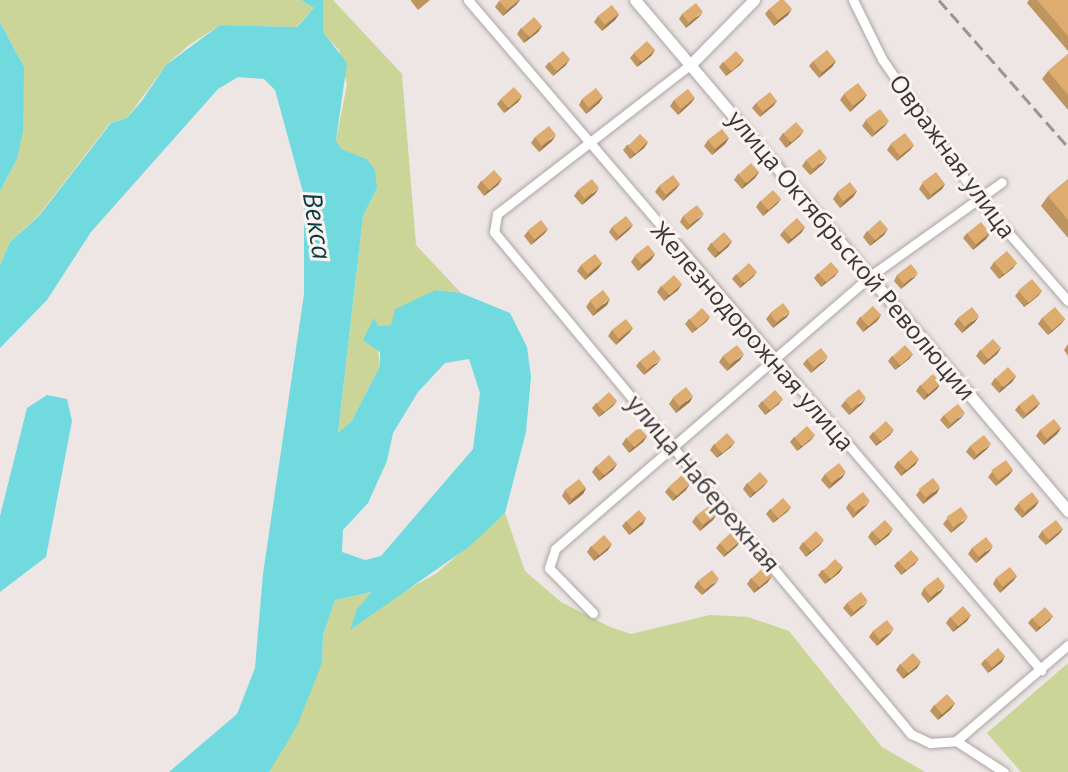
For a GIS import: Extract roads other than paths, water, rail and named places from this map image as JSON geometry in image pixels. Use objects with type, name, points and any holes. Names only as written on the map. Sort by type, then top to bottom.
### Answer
[{"type":"street","name":"Железнодорожная улица","points":[[468,0],[771,359],[1041,670]]},
{"type":"street","name":"улица Октябрьской Революции","points":[[635,0],[1068,511]]},
{"type":"street","points":[[588,143],[691,64],[754,0]]},
{"type":"street","name":"Овражная улица","points":[[853,0],[882,59],[979,199],[1068,301]]},
{"type":"street","name":"улица Набережная","points":[[588,143],[497,214],[494,232],[911,734],[930,743],[956,741]]},
{"type":"street","points":[[593,613],[549,568],[555,549],[869,277],[1002,182]]},
{"type":"street","points":[[1004,772],[956,741],[1068,645]]},
{"type":"water","name":"Векса","points":[[301,0],[323,0],[323,32],[347,63],[336,140],[341,149],[367,159],[375,170],[377,188],[363,216],[338,433],[351,422],[380,366],[380,352],[363,340],[374,318],[378,326],[391,325],[395,309],[436,290],[461,293],[510,313],[527,347],[531,377],[526,432],[505,513],[470,546],[350,630],[357,609],[372,592],[335,600],[323,635],[322,663],[297,726],[269,772],[169,772],[237,714],[255,668],[263,574],[304,294],[304,196],[275,90],[264,79],[238,77],[218,89],[91,232],[47,300],[0,348],[0,265],[10,242],[39,216],[111,123],[127,118],[166,65],[220,25],[297,27],[314,8]],"holes":[[[469,359],[480,393],[473,449],[381,556],[365,560],[342,552],[343,530],[368,503],[387,461],[393,433],[418,392],[445,363]]]},
{"type":"water","points":[[0,22],[24,67],[23,131],[17,159],[0,191]]},
{"type":"water","points":[[47,395],[67,399],[72,421],[46,557],[0,592],[0,516],[27,408]]},
{"type":"railway","points":[[939,0],[1068,147]]}]
